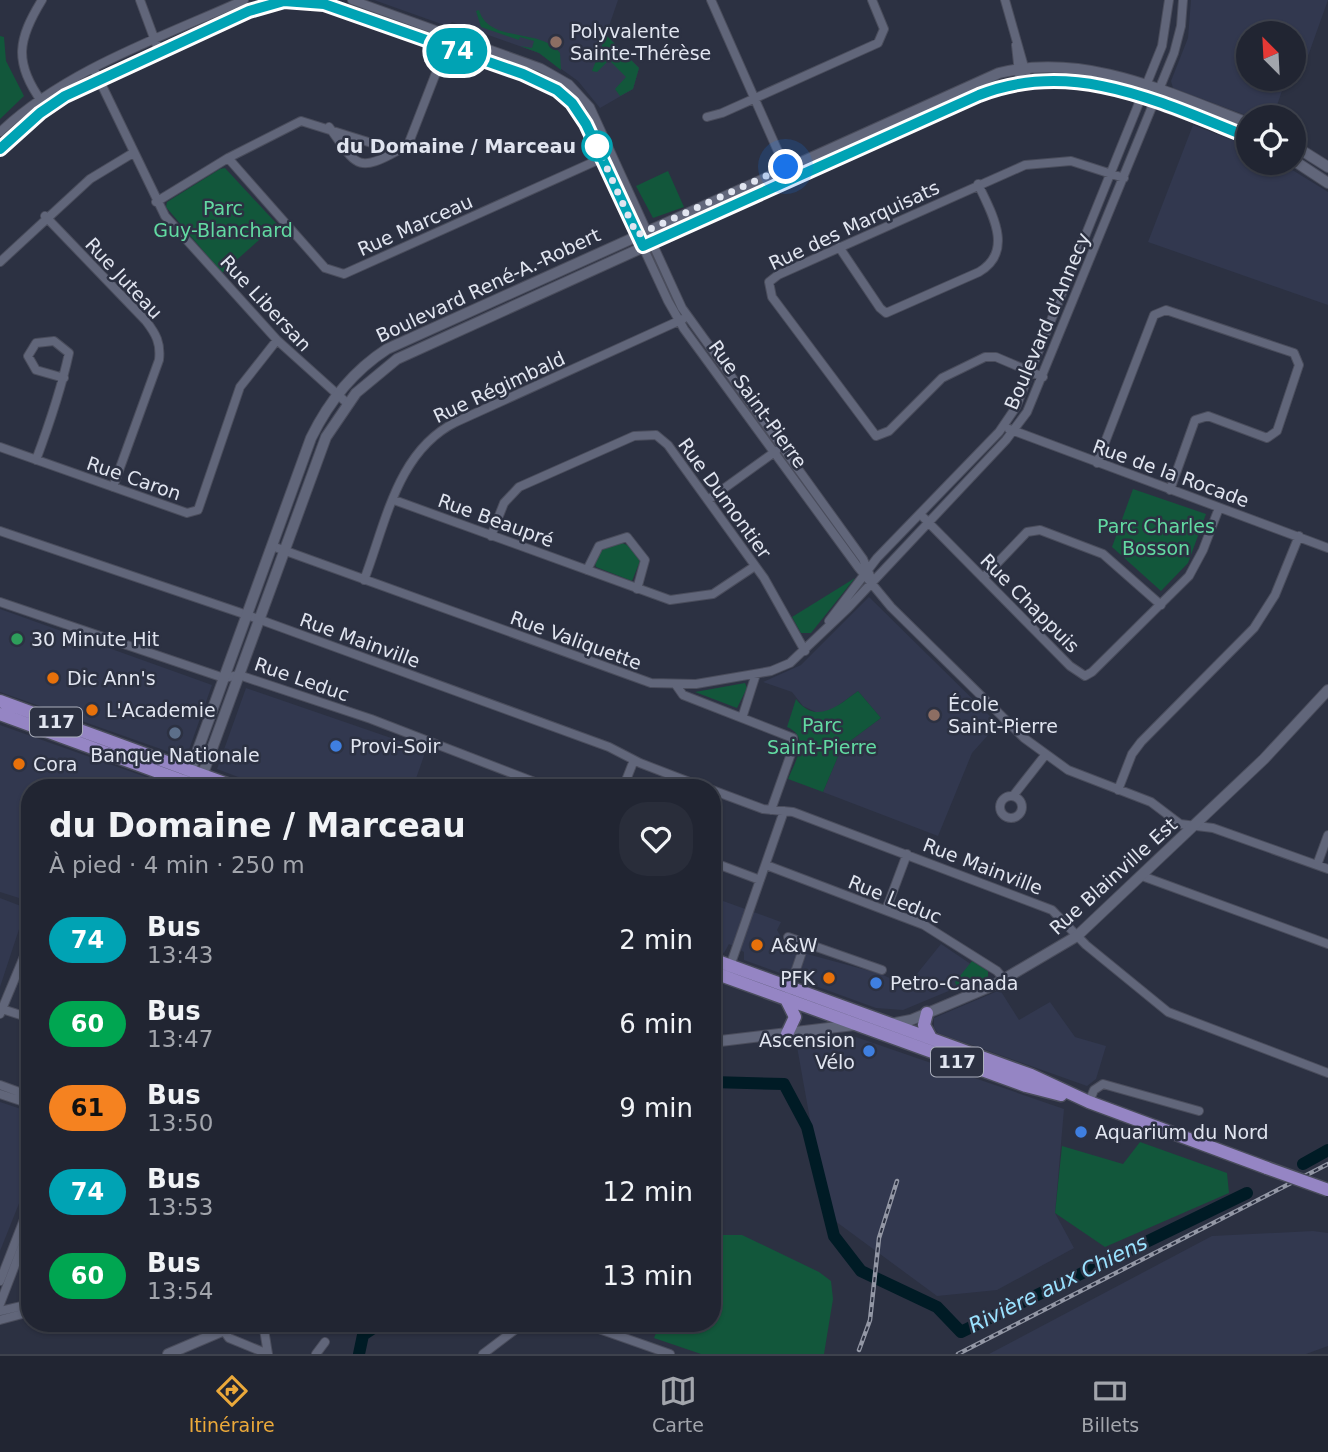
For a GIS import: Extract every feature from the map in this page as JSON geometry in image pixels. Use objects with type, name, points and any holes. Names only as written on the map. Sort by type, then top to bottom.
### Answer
[{"type":"main road","name":"117","points":[[0,701],[194,779]]},
{"type":"main road","name":"117","points":[[0,714],[193,779]]},
{"type":"main road","name":"117","points":[[721,966],[728,971],[859,1019],[888,1037],[1026,1086],[1089,1102]]},
{"type":"main road","name":"117","points":[[721,971],[728,971]]},
{"type":"main road","points":[[787,1034],[795,1017],[788,993]]},
{"type":"main road","points":[[927,1013],[925,1027],[931,1038]]},
{"type":"main road","name":"117","points":[[859,1019],[893,1024],[1031,1075],[1089,1102],[1328,1190]]},
{"type":"street","points":[[42,0],[24,31],[21,48],[25,71],[46,109]]},
{"type":"street","points":[[139,0],[159,52]]},
{"type":"street","points":[[0,132],[39,99],[94,69],[244,0]]},
{"type":"street","name":"Rue Saint-Pierre","points":[[352,0],[541,68],[569,84],[594,112],[647,230],[647,244]]},
{"type":"street","points":[[711,0],[791,179]]},
{"type":"street","points":[[707,117],[755,99],[878,43],[884,29],[872,0]]},
{"type":"street","points":[[1005,0],[1024,81]]},
{"type":"street","name":"Boulevard d'Annecy","points":[[676,685],[756,674],[783,667],[805,651],[866,572],[1004,425],[1033,372],[1146,86],[1166,33],[1169,0]]},
{"type":"street","name":"Boulevard d'Annecy","points":[[821,632],[1013,432],[1031,406],[1179,38],[1183,0]]},
{"type":"street","name":"Rue Saint-Pierre","points":[[0,149],[46,109],[99,80],[249,11],[270,4],[298,1],[342,9],[523,74],[562,93],[583,117],[637,235],[647,244],[683,319],[774,452],[891,607],[1019,734],[1077,775],[1156,805],[1180,824],[1217,830],[1328,869]]},
{"type":"street","points":[[329,127],[352,159],[365,165],[408,145],[450,36]]},
{"type":"street","name":"Boulevard René-A.-Robert","points":[[196,779],[224,677],[311,438],[337,395],[361,369],[399,342],[980,80],[1022,68],[1087,68],[1236,119]]},
{"type":"street","name":"Rue Libersan","points":[[94,69],[164,216],[277,340],[347,403]]},
{"type":"street","name":"Boulevard René-A.-Robert","points":[[196,779],[239,675],[326,437],[347,403],[369,379],[411,351],[979,95],[1024,81],[1081,81],[1154,102],[1236,133]]},
{"type":"street","points":[[156,202],[228,158],[301,121],[329,127],[397,151]]},
{"type":"street","points":[[0,262],[46,216],[90,179],[133,153]]},
{"type":"street","name":"Rue Marceau","points":[[228,158],[325,268],[344,274],[613,153]]},
{"type":"street","points":[[1306,153],[1328,167]]},
{"type":"street","name":"Rue des Marquisats","points":[[1044,377],[996,357],[982,358],[942,378],[886,433],[874,436],[768,289],[769,282],[774,276],[1025,165],[1052,160],[1076,162],[1124,178]]},
{"type":"street","points":[[1306,169],[1328,183]]},
{"type":"street","points":[[839,247],[886,313],[967,278],[989,265],[999,237],[978,184]]},
{"type":"street","name":"Rue Juteau","points":[[46,216],[146,321],[156,335],[160,348],[159,360],[113,487]]},
{"type":"street","points":[[1097,463],[1154,315],[1166,310],[1294,353],[1299,365],[1277,431],[1267,438],[1208,416],[1195,420],[1170,489]]},
{"type":"street","name":"Rue Saint-Pierre","points":[[683,319],[782,446],[863,559],[866,572]]},
{"type":"street","name":"Rue Régimbald","points":[[364,580],[411,458],[439,431],[683,319]]},
{"type":"street","name":"Rue Caron","points":[[0,447],[187,513],[198,510],[240,387],[277,340]]},
{"type":"street","points":[[36,460],[64,378],[69,353],[54,341],[36,343],[28,356],[36,370],[64,378]]},
{"type":"street","name":"Rue de la Rocade","points":[[1004,425],[1013,432],[1328,548]]},
{"type":"street","name":"Rue Dumontier","points":[[491,536],[504,503],[517,489],[641,434],[656,435],[665,441],[755,566],[805,651]]},
{"type":"street","points":[[708,500],[782,446]]},
{"type":"street","name":"Rue Beaupré","points":[[394,500],[670,600],[706,596],[723,589],[755,566]]},
{"type":"street","name":"Rue Chappuis","points":[[919,514],[1070,666],[1084,676],[1092,672],[1189,576],[1203,550],[1219,508]]},
{"type":"street","points":[[983,578],[1027,532],[1040,530],[1103,554],[1161,605]]},
{"type":"street","name":"Rue Mainville","points":[[0,531],[247,615],[609,747],[682,779]]},
{"type":"street","points":[[587,570],[597,547],[625,536],[645,560],[637,589]]},
{"type":"street","points":[[1118,790],[1132,754],[1141,742],[1254,628],[1276,592],[1299,537]]},
{"type":"street","name":"Rue Valiquette","points":[[272,546],[640,680],[676,685],[683,695],[785,733],[793,740],[771,810]]},
{"type":"street","name":"Rue Leduc","points":[[0,602],[224,677],[239,675],[371,719],[527,779]]},
{"type":"street","points":[[742,718],[756,683],[756,674]]},
{"type":"street","name":"Rue Blainville Est","points":[[893,1024],[927,1013],[1003,978],[1048,956],[1077,936],[1195,826],[1327,693]]},
{"type":"street","points":[[1013,796],[1046,754]]},
{"type":"street","points":[[627,779],[634,760]]},
{"type":"street","name":"Rue Mainville","points":[[721,793],[771,810],[784,811],[907,854],[1052,910],[1077,936],[1168,1012],[1328,1073]]},
{"type":"street","points":[[728,971],[784,811]]},
{"type":"street","points":[[1317,865],[1328,835]]},
{"type":"street","points":[[886,910],[907,854]]},
{"type":"street","points":[[721,865],[760,880]]},
{"type":"street","name":"Rue Leduc","points":[[766,865],[939,933],[1003,978]]},
{"type":"street","points":[[1142,876],[1328,944]]},
{"type":"street","points":[[788,937],[881,970]]},
{"type":"street","points":[[788,993],[805,943]]},
{"type":"street","points":[[21,963],[1,1011],[21,1016]]},
{"type":"street","points":[[721,1041],[787,1034],[859,1019]]},
{"type":"street","points":[[888,1037],[893,1024]]},
{"type":"street","points":[[1089,1102],[1094,1090],[1103,1084],[1199,1111]]},
{"type":"street","points":[[0,1085],[21,1093]]},
{"type":"street","points":[[0,1094],[21,1101]]},
{"type":"street","points":[[0,1281],[21,1227]]},
{"type":"street","points":[[0,1304],[21,1249]]},
{"type":"street","points":[[0,1311],[21,1306]]},
{"type":"street","points":[[0,1320],[21,1314]]},
{"type":"street","points":[[168,1354],[222,1332]]},
{"type":"street","points":[[225,1332],[229,1338],[268,1354]]},
{"type":"street","points":[[264,1332],[268,1354]]},
{"type":"street","points":[[483,1354],[512,1332]]},
{"type":"street","points":[[608,1332],[670,1354]]},
{"type":"street","points":[[316,1354],[325,1342]]},
{"type":"shaded area","name":"Polyvalente Sainte-Thérèse","points":[[374,0],[618,0],[606,35],[639,68],[633,89],[600,108],[578,81],[539,53],[452,22],[447,26]]},
{"type":"shaded area","points":[[1191,0],[1328,0],[1306,61],[1306,21],[1236,21],[1236,91],[1282,91],[1277,105],[1236,105],[1236,111],[1173,88],[1171,81],[1188,38]]},
{"type":"shaded area","points":[[1193,125],[1236,141],[1236,175],[1300,175],[1328,192],[1328,305],[1148,242]]},
{"type":"shaded area","name":"École Saint-Pierre","points":[[869,597],[998,724],[972,753],[938,836],[823,792],[842,747],[881,718],[858,691],[832,710],[818,713],[803,706],[792,692],[763,682],[801,665]]},
{"type":"shaded area","points":[[0,609],[212,685],[186,758],[0,692]]},
{"type":"shaded area","points":[[246,688],[426,750],[416,779],[244,779],[217,769]]},
{"type":"shaded area","points":[[0,725],[152,779],[21,779],[21,898],[0,892]]},
{"type":"shaded area","points":[[0,898],[21,906],[21,923],[0,987]]},
{"type":"shaded area","points":[[721,900],[781,922],[777,930],[784,942],[796,951],[881,974],[898,982],[912,980],[941,944],[987,975],[903,1010],[876,1008],[744,960],[744,952],[729,944],[724,953],[721,952]]},
{"type":"shaded area","points":[[1000,990],[1019,1020],[1050,1002],[1075,1037],[1106,1046],[1096,1079],[1087,1086],[938,1033],[934,1028],[934,1018]]},
{"type":"shaded area","points":[[853,1036],[1064,1109],[1055,1213],[1074,1248],[997,1290],[937,1296],[827,1215],[796,1041]]},
{"type":"shaded area","points":[[0,1102],[21,1109],[21,1198],[0,1251]]},
{"type":"shaded area","points":[[1313,1231],[1328,1233],[1328,1346],[1306,1354],[989,1354],[1212,1236]]},
{"type":"green space","points":[[479,10],[485,21],[493,27],[551,45],[560,53],[561,70],[539,53],[520,46],[532,48],[534,41],[520,37],[519,40],[481,27],[476,11]]},
{"type":"green space","points":[[606,35],[639,68],[633,89],[620,96],[615,89],[626,77],[609,60],[597,72],[592,71]]},
{"type":"green space","points":[[0,36],[4,37],[6,61],[24,96],[0,119]]},
{"type":"green space","name":"Parc Guy-Blanchard","points":[[225,168],[277,224],[222,273],[166,207],[167,202]]},
{"type":"green space","points":[[668,171],[684,207],[653,218],[636,186]]},
{"type":"green space","name":"Parc Charles Bosson","points":[[1133,489],[1206,514],[1188,563],[1161,591],[1112,547]]},
{"type":"green space","points":[[620,542],[629,546],[640,561],[632,581],[596,567],[595,564],[600,551]]},
{"type":"green space","points":[[855,578],[811,633],[801,633],[792,617]]},
{"type":"green space","points":[[745,683],[747,688],[737,708],[695,692]]},
{"type":"green space","name":"Parc Saint-Pierre","points":[[858,691],[881,718],[842,747],[823,792],[788,779],[800,743],[794,731],[787,727],[796,699],[811,711],[819,712],[835,707]]},
{"type":"green space","points":[[972,961],[988,971],[988,977],[958,990],[955,982]]},
{"type":"green space","points":[[1140,1142],[1227,1173],[1229,1193],[1105,1247],[1055,1213],[1062,1146],[1123,1164]]},
{"type":"green space","points":[[721,1235],[742,1235],[819,1272],[831,1281],[833,1299],[824,1354],[701,1354],[654,1338],[656,1332],[721,1332]]},
{"type":"waterway","name":"Rivière aux Chiens","points":[[721,1082],[784,1084],[807,1127],[834,1236],[861,1271],[937,1307],[961,1332],[1247,1193]]},
{"type":"waterway","name":"Rivière aux Chiens","points":[[1303,1164],[1328,1150]]},
{"type":"waterway","name":"Rivière aux Chiens","points":[[359,1354],[363,1335],[368,1332]]},
{"type":"railway","points":[[958,1354],[1328,1164]]},
{"type":"railway","points":[[859,1350],[870,1320],[879,1238],[897,1181]]},
{"type":"bus line","name":"74","points":[[0,149],[43,111],[65,96],[249,11],[284,1],[319,2],[342,9],[523,74],[562,93],[575,106],[586,124],[643,246],[979,95],[1028,80],[1067,79],[1103,85],[1236,133]]},
{"type":"place","name":"Polyvalente Sainte-Thérèse","points":[[556,42]]},
{"type":"place","name":"du Domaine / Marceau","points":[[597,146]]},
{"type":"place","name":"30 Minute Hit","points":[[17,639]]},
{"type":"place","name":"Dic Ann's","points":[[53,678]]},
{"type":"place","name":"L'Academie","points":[[92,710]]},
{"type":"place","name":"École Saint-Pierre","points":[[934,715]]},
{"type":"place","name":"Banque Nationale","points":[[175,733]]},
{"type":"place","name":"Provi-Soir","points":[[336,746]]},
{"type":"place","name":"Cora","points":[[19,764]]},
{"type":"place","name":"A&W","points":[[757,945]]},
{"type":"place","name":"PFK","points":[[829,978]]},
{"type":"place","name":"Petro-Canada","points":[[876,983]]},
{"type":"place","name":"Ascension Vélo","points":[[869,1051]]},
{"type":"place","name":"Aquarium du Nord","points":[[1081,1132]]},
{"type":"route","points":[[597,146],[637,235],[786,167]]}]
